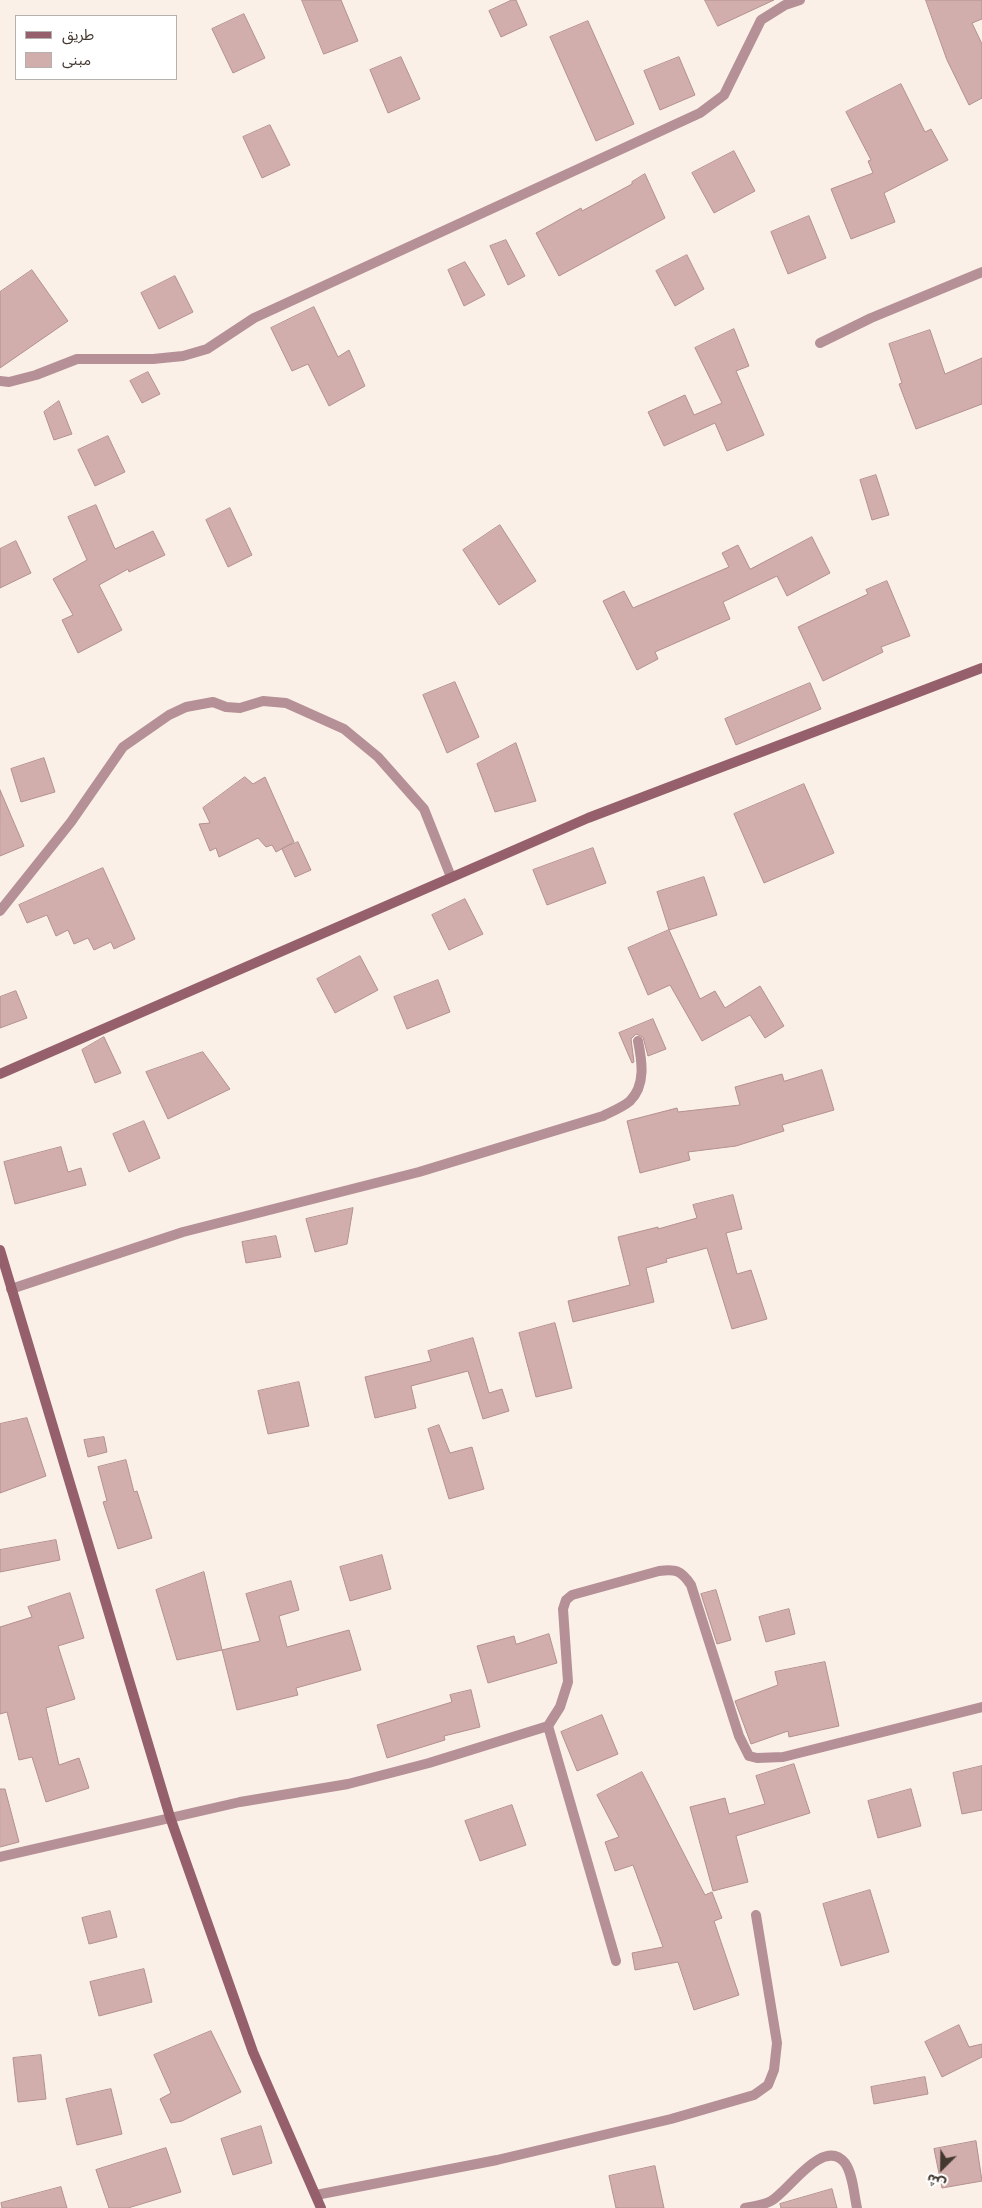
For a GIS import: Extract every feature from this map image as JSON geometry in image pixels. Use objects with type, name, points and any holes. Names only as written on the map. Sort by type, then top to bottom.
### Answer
[{"type":"street","points":[[0,381],[10,382],[36,375],[77,359],[152,359],[184,356],[207,349],[254,318],[700,113],[724,95],[761,20],[785,5],[800,0]]},
{"type":"street","points":[[820,343],[871,318],[982,272]]},
{"type":"street","points":[[0,1074],[588,818],[982,668]]},
{"type":"street","points":[[0,911],[54,844],[123,746],[169,715],[186,707],[213,702],[226,707],[240,708],[263,701],[286,703],[344,730],[378,757],[424,809],[451,877]]},
{"type":"street","points":[[11,1289],[183,1232],[419,1172],[602,1116],[630,1101],[640,1087],[642,1062],[638,1041]]},
{"type":"street","points":[[0,1250],[90,1543],[170,1817],[252,2052],[321,2208]]},
{"type":"street","points":[[0,1857],[240,1802],[348,1784],[430,1763],[548,1726],[560,1707],[568,1682],[563,1609],[566,1600],[572,1595],[659,1571],[673,1570],[683,1574],[691,1584],[739,1736],[749,1756],[758,1758],[783,1757],[982,1707]]},
{"type":"street","points":[[548,1726],[616,1961]]},
{"type":"street","points":[[316,2195],[497,2160],[671,2119],[754,2095],[768,2086],[774,2070],[777,2043],[756,1915]]},
{"type":"street","points":[[745,2208],[769,2202],[781,2195],[812,2162],[822,2157],[833,2156],[844,2162],[849,2173],[857,2208]]},
{"type":"building","points":[[302,0],[341,0],[358,41],[324,54]]},
{"type":"building","points":[[512,0],[516,0],[527,25],[501,37],[489,11]]},
{"type":"building","points":[[705,0],[774,0],[718,26]]},
{"type":"building","points":[[926,0],[982,0],[982,19],[972,23],[982,44],[982,98],[969,105],[947,60]]},
{"type":"building","points":[[244,14],[265,58],[233,73],[212,29]]},
{"type":"building","points":[[588,21],[634,124],[596,141],[550,37]]},
{"type":"building","points":[[401,57],[420,99],[388,113],[370,70]]},
{"type":"building","points":[[679,57],[695,95],[660,110],[644,71]]},
{"type":"building","points":[[901,84],[925,132],[931,129],[948,160],[884,193],[895,222],[851,239],[831,189],[873,173],[868,161],[871,160],[846,112]]},
{"type":"building","points":[[270,125],[290,165],[262,178],[243,137]]},
{"type":"building","points":[[734,151],[755,191],[714,213],[692,173]]},
{"type":"building","points":[[645,174],[665,218],[559,276],[536,233],[581,208],[582,211],[632,184],[632,182]]},
{"type":"building","points":[[809,216],[826,258],[788,274],[771,232]]},
{"type":"building","points":[[506,240],[525,276],[508,285],[490,246]]},
{"type":"building","points":[[687,255],[704,289],[675,306],[656,271]]},
{"type":"building","points":[[465,262],[485,295],[464,306],[448,270]]},
{"type":"building","points":[[32,270],[68,321],[0,368],[0,292]]},
{"type":"building","points":[[175,276],[193,312],[159,329],[141,293]]},
{"type":"building","points":[[314,307],[338,357],[349,350],[365,386],[329,406],[308,364],[292,371],[271,328]]},
{"type":"building","points":[[734,329],[749,366],[736,371],[764,435],[727,451],[715,423],[664,446],[648,412],[685,395],[694,415],[722,403],[695,348]]},
{"type":"building","points":[[930,330],[945,374],[982,358],[982,404],[916,429],[899,384],[902,383],[889,344]]},
{"type":"building","points":[[148,372],[160,394],[142,403],[130,381]]},
{"type":"building","points":[[59,401],[72,434],[54,440],[44,412]]},
{"type":"building","points":[[108,436],[125,472],[95,486],[78,450]]},
{"type":"building","points":[[876,475],[889,515],[872,520],[860,480]]},
{"type":"building","points":[[96,505],[115,549],[153,531],[165,555],[129,572],[128,569],[99,585],[122,630],[78,653],[62,620],[73,615],[53,579],[87,560],[68,517]]},
{"type":"building","points":[[230,508],[252,555],[228,567],[206,520]]},
{"type":"building","points":[[500,525],[536,581],[499,605],[463,550]]},
{"type":"building","points":[[812,537],[830,573],[787,596],[777,576],[723,602],[730,619],[655,652],[658,659],[637,670],[603,601],[624,591],[633,608],[729,567],[722,553],[738,545],[750,569]]},
{"type":"building","points":[[16,541],[31,573],[0,588],[0,549]]},
{"type":"building","points":[[887,581],[910,636],[881,647],[883,652],[823,681],[798,627],[868,594],[866,590]]},
{"type":"building","points":[[455,682],[479,737],[447,753],[423,695]]},
{"type":"building","points":[[810,683],[821,709],[736,745],[725,719]]},
{"type":"building","points":[[516,743],[536,801],[495,812],[477,764]]},
{"type":"building","points":[[44,758],[55,792],[21,802],[11,769]]},
{"type":"building","points":[[245,777],[253,784],[265,777],[294,842],[276,852],[272,845],[266,847],[258,838],[219,857],[216,848],[210,851],[199,824],[210,823],[203,808]]},
{"type":"building","points":[[804,784],[834,853],[764,883],[734,814]]},
{"type":"building","points":[[0,790],[24,846],[0,856]]},
{"type":"building","points":[[298,842],[311,870],[295,877],[282,849]]},
{"type":"building","points":[[593,848],[606,883],[547,905],[533,870]]},
{"type":"building","points":[[103,868],[135,939],[114,949],[111,942],[94,950],[88,938],[74,944],[68,930],[56,936],[47,915],[27,923],[19,905]]},
{"type":"building","points":[[704,877],[717,915],[669,930],[657,892]]},
{"type":"building","points":[[465,899],[483,934],[449,950],[432,915]]},
{"type":"building","points":[[669,930],[700,999],[715,991],[725,1008],[760,986],[784,1026],[765,1038],[750,1015],[702,1041],[670,985],[648,995],[628,948]]},
{"type":"building","points":[[360,956],[378,990],[335,1013],[317,979]]},
{"type":"building","points":[[438,980],[450,1012],[407,1029],[394,997]]},
{"type":"building","points":[[16,991],[27,1018],[0,1028],[0,997]]},
{"type":"building","points":[[653,1019],[666,1049],[648,1056],[643,1037],[636,1034],[631,1039],[634,1062],[632,1063],[619,1033]]},
{"type":"building","points":[[104,1037],[121,1073],[95,1083],[82,1050]]},
{"type":"building","points":[[203,1052],[230,1089],[168,1119],[146,1072]]},
{"type":"building","points":[[822,1070],[834,1110],[782,1125],[784,1131],[736,1146],[688,1152],[690,1160],[640,1173],[627,1121],[677,1108],[678,1112],[740,1105],[735,1087],[782,1074],[784,1081]]},
{"type":"building","points":[[144,1121],[160,1158],[129,1172],[113,1134]]},
{"type":"building","points":[[61,1147],[68,1172],[81,1168],[86,1185],[15,1204],[4,1162]]},
{"type":"building","points":[[733,1195],[742,1229],[726,1233],[737,1274],[751,1270],[767,1319],[732,1329],[707,1248],[666,1259],[667,1262],[646,1268],[654,1302],[573,1322],[568,1301],[630,1285],[618,1237],[658,1227],[658,1229],[697,1218],[693,1205]]},
{"type":"building","points":[[353,1208],[347,1244],[315,1252],[306,1219]]},
{"type":"building","points":[[276,1236],[281,1257],[246,1263],[242,1242]]},
{"type":"building","points":[[555,1323],[572,1388],[536,1397],[519,1333]]},
{"type":"building","points":[[473,1338],[489,1393],[502,1389],[509,1411],[483,1419],[468,1371],[411,1386],[416,1408],[375,1418],[365,1377],[431,1361],[428,1351]]},
{"type":"building","points":[[299,1382],[309,1426],[268,1434],[258,1391]]},
{"type":"building","points":[[27,1418],[46,1476],[0,1493],[0,1424]]},
{"type":"building","points":[[439,1425],[450,1453],[472,1447],[484,1489],[449,1499],[428,1429]]},
{"type":"building","points":[[104,1437],[107,1452],[88,1457],[84,1440]]},
{"type":"building","points":[[126,1460],[134,1492],[137,1491],[152,1538],[118,1549],[103,1502],[107,1501],[98,1467]]},
{"type":"building","points":[[56,1540],[60,1560],[0,1572],[0,1550]]},
{"type":"building","points":[[382,1555],[391,1589],[350,1601],[340,1567]]},
{"type":"building","points":[[204,1572],[222,1650],[177,1660],[156,1590]]},
{"type":"building","points":[[291,1581],[299,1610],[279,1616],[287,1647],[349,1630],[361,1670],[296,1688],[298,1695],[237,1710],[222,1650],[260,1641],[246,1594]]},
{"type":"building","points":[[716,1590],[731,1640],[717,1644],[701,1594]]},
{"type":"building","points":[[70,1593],[84,1638],[58,1646],[75,1699],[46,1708],[59,1765],[79,1758],[89,1788],[46,1802],[32,1757],[19,1760],[7,1712],[0,1714],[0,1627],[32,1617],[28,1607]]},
{"type":"building","points":[[789,1609],[795,1634],[766,1642],[759,1617]]},
{"type":"building","points":[[549,1634],[557,1663],[488,1683],[477,1646],[514,1636],[516,1644]]},
{"type":"building","points":[[825,1662],[839,1726],[789,1737],[788,1731],[751,1744],[735,1701],[778,1685],[775,1672]]},
{"type":"building","points":[[471,1690],[480,1727],[444,1736],[445,1740],[387,1758],[377,1725],[452,1702],[450,1695]]},
{"type":"building","points":[[602,1715],[618,1754],[577,1771],[561,1732]]},
{"type":"building","points":[[794,1764],[810,1813],[736,1836],[748,1882],[713,1891],[690,1807],[725,1798],[729,1814],[765,1804],[756,1776]]},
{"type":"building","points":[[982,1766],[982,1810],[962,1814],[953,1773]]},
{"type":"building","points":[[642,1772],[705,1895],[712,1892],[722,1918],[714,1921],[739,1995],[694,2010],[678,1962],[635,1970],[632,1953],[663,1947],[633,1865],[615,1871],[605,1842],[619,1837],[597,1795]]},
{"type":"building","points":[[0,1789],[5,1789],[19,1842],[0,1847]]},
{"type":"building","points":[[911,1789],[921,1826],[878,1838],[868,1801]]},
{"type":"building","points":[[512,1805],[526,1845],[480,1861],[465,1821]]},
{"type":"building","points":[[870,1890],[889,1952],[841,1966],[823,1904]]},
{"type":"building","points":[[110,1911],[117,1937],[89,1944],[82,1918]]},
{"type":"building","points":[[144,1969],[152,2002],[99,2016],[90,1982]]},
{"type":"building","points":[[959,2025],[969,2047],[982,2044],[982,2057],[942,2077],[925,2042]]},
{"type":"building","points":[[211,2031],[241,2092],[182,2121],[171,2123],[160,2099],[171,2093],[154,2055]]},
{"type":"building","points":[[41,2055],[46,2099],[18,2102],[13,2058]]},
{"type":"building","points":[[925,2077],[928,2094],[874,2104],[871,2087]]},
{"type":"building","points":[[111,2089],[122,2134],[77,2145],[66,2099]]},
{"type":"building","points":[[261,2126],[272,2163],[233,2175],[221,2139]]},
{"type":"building","points":[[976,2141],[982,2181],[942,2188],[934,2149]]},
{"type":"building","points":[[166,2148],[181,2192],[128,2208],[109,2208],[96,2170]]},
{"type":"building","points":[[655,2166],[664,2208],[616,2208],[609,2176]]},
{"type":"building","points":[[61,2187],[67,2208],[2,2208],[1,2203]]},
{"type":"building","points":[[832,2189],[837,2208],[781,2208],[780,2204]]}]
